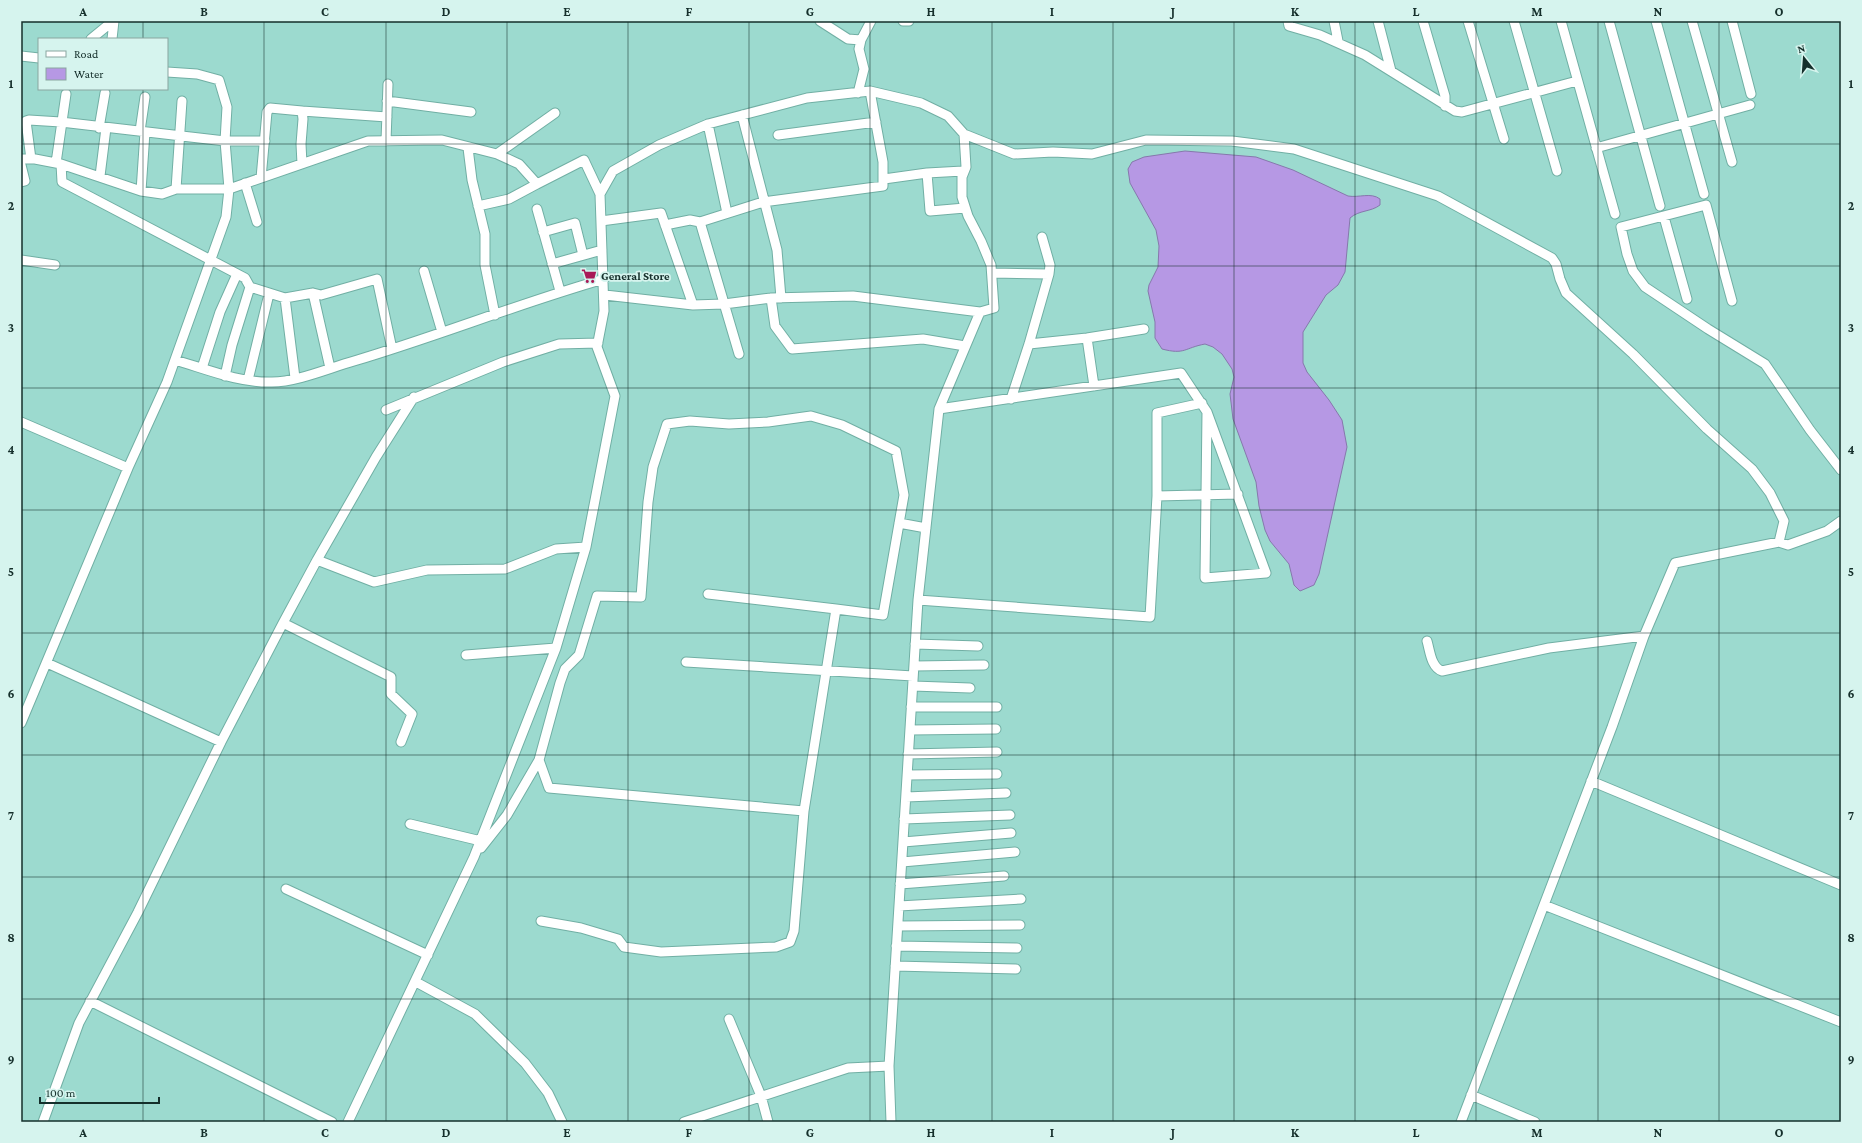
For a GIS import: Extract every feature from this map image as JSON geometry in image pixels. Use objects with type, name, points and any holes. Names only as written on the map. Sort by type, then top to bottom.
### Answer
[{"type":"street","points":[[92,38],[113,21]]},
{"type":"street","points":[[112,38],[113,21]]},
{"type":"street","points":[[820,21],[848,38],[861,40]]},
{"type":"street","points":[[858,93],[864,69],[859,49],[861,40],[871,21]]},
{"type":"street","points":[[903,21],[909,21]]},
{"type":"street","points":[[1288,21],[1290,26],[1338,41],[1391,71],[1445,106],[1462,112],[1577,81]]},
{"type":"street","points":[[1334,21],[1338,41]]},
{"type":"street","points":[[1378,21],[1391,71]]},
{"type":"street","points":[[1423,21],[1445,96],[1445,106]]},
{"type":"street","points":[[1468,21],[1492,104],[1504,139]]},
{"type":"street","points":[[1514,21],[1557,171]]},
{"type":"street","points":[[1561,21],[1615,214]]},
{"type":"street","points":[[1609,21],[1660,206]]},
{"type":"street","points":[[1656,21],[1704,194]]},
{"type":"street","points":[[1692,21],[1732,162]]},
{"type":"street","points":[[1732,21],[1751,94]]},
{"type":"street","points":[[21,56],[38,58]]},
{"type":"street","points":[[21,723],[175,360],[226,217],[229,189],[225,141],[227,107],[219,80],[198,74],[168,72]]},
{"type":"street","points":[[386,141],[388,84]]},
{"type":"street","points":[[665,225],[690,220],[700,222],[763,202],[884,186],[884,162],[870,92]]},
{"type":"street","points":[[592,178],[612,171],[659,145],[708,124],[807,98],[870,92],[921,103],[948,116],[964,134],[1014,154],[1053,152],[1092,154],[1146,140],[1232,141],[1294,149],[1438,196],[1552,258],[1556,264],[1566,293],[1633,354],[1706,429],[1752,470],[1770,493],[1784,521],[1779,542]]},
{"type":"street","points":[[100,176],[105,93]]},
{"type":"street","points":[[66,94],[61,122],[59,164],[62,182],[246,278],[250,287],[234,338],[225,376]]},
{"type":"street","points":[[141,191],[142,132],[145,97]]},
{"type":"street","points":[[176,189],[182,101]]},
{"type":"street","points":[[387,101],[471,112]]},
{"type":"street","points":[[1596,148],[1750,105]]},
{"type":"street","points":[[261,178],[264,141],[268,110],[270,108],[387,117]]},
{"type":"street","points":[[302,111],[304,119],[300,144],[302,164]]},
{"type":"street","points":[[497,154],[555,113]]},
{"type":"street","points":[[742,115],[763,202],[777,250],[781,298]]},
{"type":"street","points":[[31,159],[26,121],[34,120],[225,141],[264,141]]},
{"type":"street","points":[[778,135],[876,122]]},
{"type":"street","points":[[708,124],[726,213]]},
{"type":"street","points":[[605,295],[693,304],[724,304],[771,298],[852,296],[980,312],[994,308],[992,273],[988,259],[965,208],[962,197],[963,171],[966,167],[964,134]]},
{"type":"street","points":[[21,159],[31,159],[59,164],[100,176],[141,191],[162,194],[176,189],[229,189],[368,142],[442,140],[468,148],[497,154],[519,164],[537,184]]},
{"type":"street","points":[[468,148],[472,180],[485,234],[485,265],[495,315]]},
{"type":"street","points":[[348,1122],[416,982],[474,857],[556,648],[586,547],[615,396],[597,347],[604,311],[605,295],[600,194],[584,160],[509,199],[478,206]]},
{"type":"street","points":[[21,165],[25,181],[21,182]]},
{"type":"street","points":[[600,194],[612,171]]},
{"type":"street","points":[[884,179],[927,173],[963,171]]},
{"type":"street","points":[[927,173],[930,211],[965,208]]},
{"type":"street","points":[[245,183],[257,222]]},
{"type":"street","points":[[1732,301],[1706,205],[1621,227],[1627,254],[1633,271],[1645,287],[1708,329],[1765,364],[1810,430],[1841,470]]},
{"type":"street","points":[[537,209],[560,291]]},
{"type":"street","points":[[601,221],[661,213],[693,304]]},
{"type":"street","points":[[1664,217],[1687,299]]},
{"type":"street","points":[[700,222],[738,354]]},
{"type":"street","points":[[543,232],[575,223],[583,255]]},
{"type":"street","points":[[1011,399],[1029,344],[1049,274],[1050,264],[1042,238]]},
{"type":"street","points":[[552,264],[602,250]]},
{"type":"street","points":[[21,260],[55,265]]},
{"type":"street","points":[[424,271],[442,332]]},
{"type":"street","points":[[992,273],[1049,274]]},
{"type":"street","points":[[202,368],[220,312],[237,274]]},
{"type":"street","points":[[250,287],[285,298],[313,293],[321,295],[377,279],[392,349]]},
{"type":"street","points":[[175,360],[225,376],[248,380],[272,382],[295,378],[392,349],[495,315],[560,291],[604,279]]},
{"type":"street","points":[[313,293],[330,368]]},
{"type":"street","points":[[248,380],[269,294]]},
{"type":"street","points":[[285,298],[295,378]]},
{"type":"street","points":[[771,298],[775,326],[792,349],[923,339],[965,346]]},
{"type":"street","points":[[891,1122],[889,1066],[918,600],[939,409],[980,312]]},
{"type":"street","points":[[1029,344],[1087,338],[1144,329]]},
{"type":"street","points":[[1087,338],[1094,386]]},
{"type":"street","points":[[386,410],[414,397],[503,362],[559,344],[598,343]]},
{"type":"street","points":[[939,409],[1181,373],[1208,412],[1266,573],[1205,578],[1208,412]]},
{"type":"street","points":[[43,1122],[79,1023],[138,912],[221,742],[317,560],[376,457],[414,397]]},
{"type":"street","points":[[918,600],[1150,618],[1156,496],[1157,413],[1202,402]]},
{"type":"street","points":[[474,857],[508,814],[539,760],[560,683],[565,669],[579,655],[597,596],[641,597],[648,502],[653,467],[667,424],[690,421],[729,424],[768,422],[811,416],[842,425],[896,451],[904,496],[883,615],[708,594]]},
{"type":"street","points":[[21,422],[128,468]]},
{"type":"street","points":[[1156,496],[1238,494]]},
{"type":"street","points":[[1461,1122],[1591,781],[1644,636],[1675,563],[1779,542],[1788,545],[1827,531],[1841,521]]},
{"type":"street","points":[[899,523],[926,528]]},
{"type":"street","points":[[317,560],[374,582],[427,570],[505,570],[556,549],[586,547]]},
{"type":"street","points":[[541,921],[581,928],[618,939],[624,947],[661,952],[776,947],[790,942],[794,931],[804,811],[836,609]]},
{"type":"street","points":[[283,623],[391,677],[391,694],[412,714],[401,742]]},
{"type":"street","points":[[1427,641],[1433,663],[1437,669],[1442,671],[1549,648],[1644,636]]},
{"type":"street","points":[[915,644],[978,646]]},
{"type":"street","points":[[466,655],[556,648]]},
{"type":"street","points":[[686,662],[913,676]]},
{"type":"street","points":[[47,663],[221,742]]},
{"type":"street","points":[[914,666],[984,665]]},
{"type":"street","points":[[913,686],[970,688]]},
{"type":"street","points":[[911,707],[997,707]]},
{"type":"street","points":[[910,730],[996,729]]},
{"type":"street","points":[[908,754],[997,752]]},
{"type":"street","points":[[539,760],[549,788],[804,811]]},
{"type":"street","points":[[907,775],[997,774]]},
{"type":"street","points":[[1591,781],[1841,885]]},
{"type":"street","points":[[906,797],[1006,793]]},
{"type":"street","points":[[904,819],[1010,815]]},
{"type":"street","points":[[410,824],[481,841]]},
{"type":"street","points":[[903,842],[1011,833]]},
{"type":"street","points":[[902,862],[1015,852]]},
{"type":"street","points":[[900,884],[1004,876]]},
{"type":"street","points":[[286,889],[428,955]]},
{"type":"street","points":[[899,906],[1021,899]]},
{"type":"street","points":[[1544,905],[1841,1022]]},
{"type":"street","points":[[898,926],[1020,925]]},
{"type":"street","points":[[896,946],[1017,948]]},
{"type":"street","points":[[895,966],[1016,969]]},
{"type":"street","points":[[416,982],[475,1014],[525,1063],[548,1093],[562,1122]]},
{"type":"street","points":[[90,1001],[332,1122]]},
{"type":"street","points":[[729,1018],[761,1096],[768,1122]]},
{"type":"street","points":[[684,1122],[698,1120],[761,1096],[848,1068],[889,1066]]},
{"type":"street","points":[[1471,1095],[1535,1122]]},
{"type":"water","points":[[1185,151],[1256,157],[1293,170],[1348,196],[1373,196],[1380,199],[1380,205],[1350,218],[1345,272],[1338,285],[1326,295],[1303,332],[1303,363],[1307,372],[1329,400],[1342,420],[1347,447],[1319,574],[1314,585],[1300,591],[1294,585],[1289,564],[1270,541],[1265,530],[1259,506],[1256,482],[1233,419],[1230,394],[1234,377],[1232,369],[1222,354],[1213,347],[1205,344],[1180,351],[1170,351],[1162,349],[1155,338],[1155,322],[1148,291],[1149,285],[1158,267],[1159,246],[1156,230],[1130,183],[1128,169],[1132,162],[1144,157]]},
{"type":"place","name":"General Store","points":[[589,276]]}]
